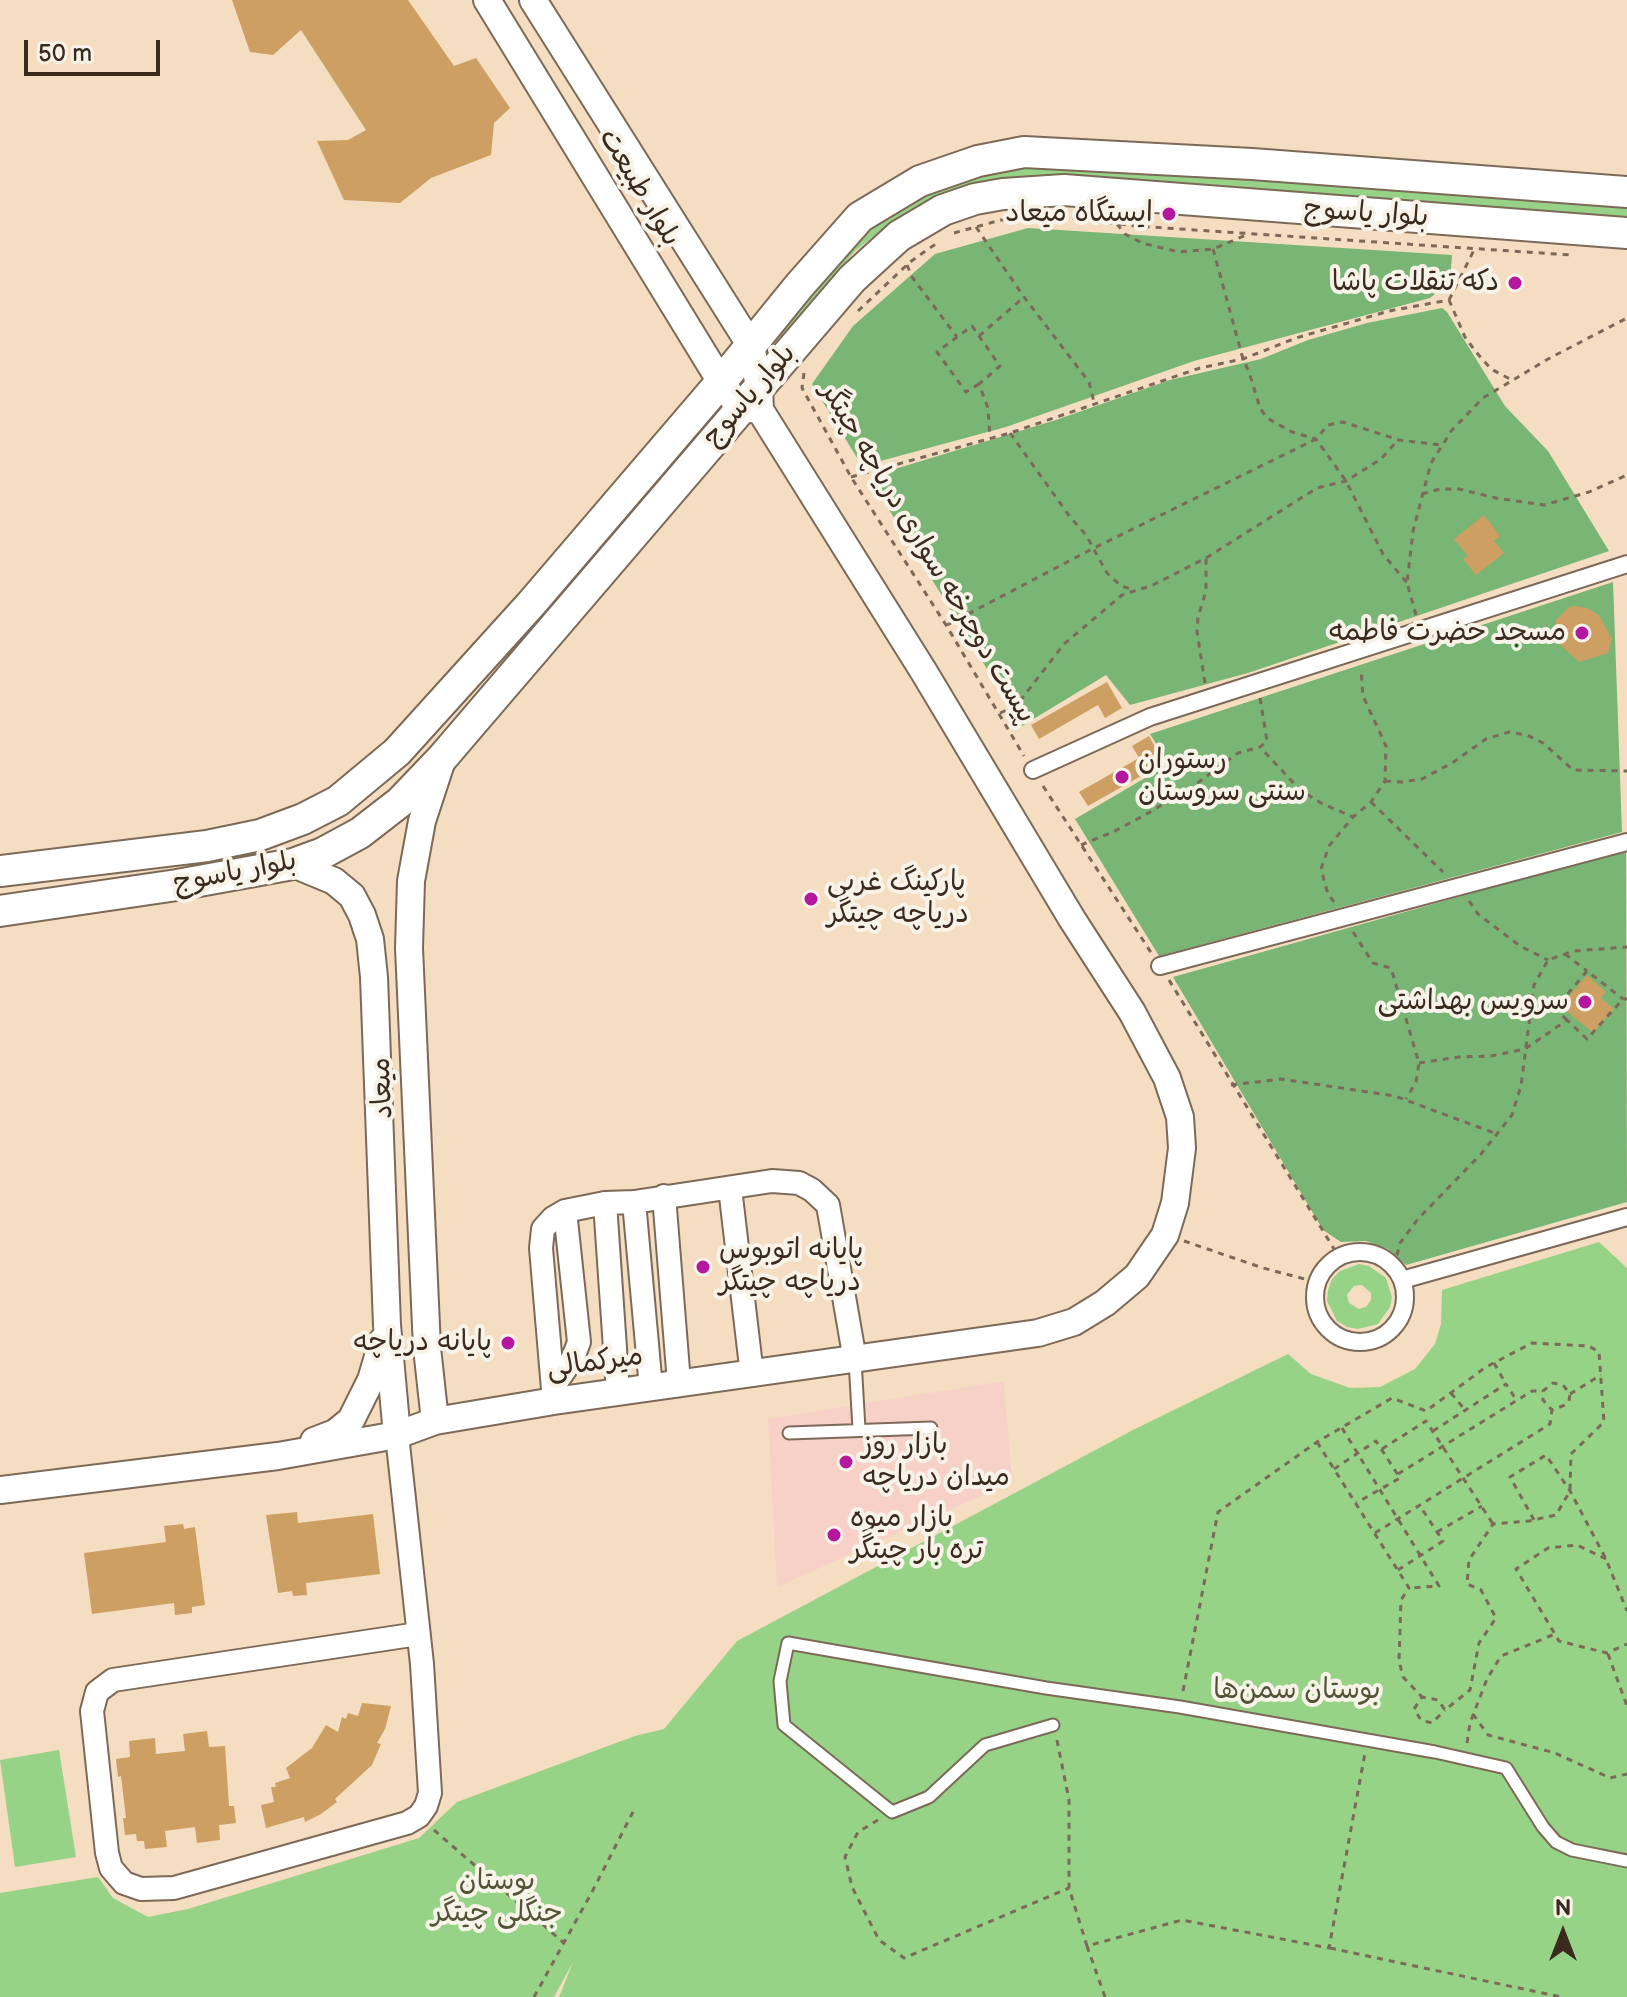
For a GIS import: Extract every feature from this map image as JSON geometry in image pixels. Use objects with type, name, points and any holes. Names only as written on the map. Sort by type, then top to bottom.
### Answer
[{"type":"main road","name":"بلوار یاسوج","points":[[1,870],[220,843],[260,835],[303,819],[338,801],[397,752],[531,604],[860,217],[920,181],[978,161],[1024,152],[1237,163],[1627,192]]},
{"type":"main road","name":"بلوار یاسوج","points":[[0,911],[293,864],[323,853],[360,833],[400,802],[443,757],[874,257],[899,236],[943,210],[975,199],[1064,190],[1627,233]]},
{"type":"street","name":"بلوار طبیعت","points":[[487,0],[721,382],[753,401]]},
{"type":"street","name":"بلوار طبیعت","points":[[533,0],[751,346],[753,401]]},
{"type":"street","name":"میرکمالی","points":[[0,1490],[278,1456],[397,1435],[435,1421],[554,1394],[651,1388],[1038,1333],[1074,1322],[1105,1303],[1137,1276],[1165,1235],[1175,1203],[1182,1148],[1180,1117],[1167,1078],[1132,1012],[753,401]]},
{"type":"street","points":[[1033,770],[1150,717],[1627,564]]},
{"type":"street","name":"میعاد","points":[[435,1421],[427,1348],[409,948],[411,881],[422,821],[443,757]]},
{"type":"street","points":[[1160,966],[1627,842]]},
{"type":"street","name":"میعاد","points":[[293,864],[334,881],[352,896],[370,939],[387,1325],[397,1435]]},
{"type":"street","points":[[554,1394],[541,1248],[543,1229],[553,1218],[565,1211],[605,1203],[634,1202],[772,1181],[799,1183],[828,1205],[855,1360]]},
{"type":"street","points":[[730,1188],[752,1375]]},
{"type":"street","points":[[664,1196],[679,1383]]},
{"type":"street","points":[[634,1202],[651,1388]]},
{"type":"street","points":[[605,1203],[618,1392]]},
{"type":"street","points":[[1398,1273],[1627,1217]]},
{"type":"street","points":[[1353,1252],[1368,1252],[1382,1257],[1398,1273],[1405,1294],[1404,1309],[1388,1333],[1375,1340],[1346,1341],[1333,1334],[1316,1311],[1316,1282],[1329,1263],[1339,1257],[1353,1252]]},
{"type":"street","points":[[387,1325],[394,1348],[403,1355],[427,1348]]},
{"type":"street","points":[[278,1456],[335,1433],[351,1420],[371,1380],[387,1325]]},
{"type":"street","points":[[397,1435],[418,1634],[430,1793],[426,1806],[419,1816],[394,1827],[174,1888],[141,1889],[124,1883],[111,1868],[92,1711],[97,1692],[113,1680],[418,1634]]},
{"type":"lane","points":[[855,1360],[859,1429]]},
{"type":"lane","points":[[789,1433],[931,1428]]},
{"type":"lane","points":[[1053,1725],[985,1745],[929,1797],[892,1812],[784,1725],[780,1681],[788,1643],[1046,1688],[1180,1707],[1506,1768],[1556,1842],[1572,1850],[1627,1861]]},
{"type":"path","points":[[950,234],[1001,220],[1064,217],[1247,234],[1581,255]]},
{"type":"path","points":[[1117,224],[1132,239],[1159,249],[1179,252],[1213,249],[1247,234]]},
{"type":"path","points":[[976,227],[1024,297],[1089,382],[1094,403]]},
{"type":"path","points":[[858,311],[907,264],[940,241]]},
{"type":"path","points":[[1475,248],[1449,300],[1465,337],[1476,352],[1491,369],[1512,380]]},
{"type":"path","points":[[1213,249],[1243,359],[1260,408],[1267,418],[1292,432],[1316,439],[1346,481],[1383,554],[1407,583],[1421,630]]},
{"type":"path","points":[[907,264],[912,277],[957,337]]},
{"type":"path","points":[[979,336],[1024,297]]},
{"type":"path","points":[[851,477],[1010,433],[1200,368],[1243,359],[1296,338],[1374,315],[1449,300]]},
{"type":"path","points":[[1407,583],[1413,531],[1431,463],[1452,430],[1483,398],[1627,318]]},
{"type":"path","points":[[972,326],[979,336],[1000,366],[966,392],[937,352],[972,326]]},
{"type":"path","name":"پیست دوچرخه سواری دریاچه چیتگر","points":[[804,370],[802,388],[851,477],[946,625],[1033,770],[1160,966],[1339,1257]]},
{"type":"path","points":[[979,384],[988,408],[990,438]]},
{"type":"path","points":[[946,625],[1316,439],[1328,425],[1343,422],[1399,440],[1441,445]]},
{"type":"path","points":[[1010,433],[1086,535],[1107,573],[1121,586],[1135,591]]},
{"type":"path","points":[[1000,713],[1016,706],[1077,632],[1122,595],[1206,558],[1317,488],[1346,481],[1381,459],[1399,440]]},
{"type":"path","points":[[1422,494],[1440,489],[1459,489],[1544,505],[1589,492],[1627,475]]},
{"type":"path","points":[[1206,558],[1206,591],[1197,632],[1201,667],[1210,698]]},
{"type":"path","points":[[1365,649],[1361,671],[1363,696],[1386,746],[1385,781],[1371,802],[1353,817],[1329,846],[1321,869],[1328,894],[1347,918],[1355,938],[1373,963],[1391,968],[1419,1063],[1416,1082],[1406,1099]]},
{"type":"path","points":[[1081,845],[1143,816],[1192,787],[1238,753],[1260,747],[1267,741],[1259,693],[1253,684]]},
{"type":"path","points":[[1385,781],[1422,779],[1486,739],[1509,732],[1527,735],[1543,743],[1573,770],[1627,771]]},
{"type":"path","points":[[1260,747],[1300,790],[1353,817]]},
{"type":"path","points":[[1398,1273],[1400,1243],[1512,1115],[1521,1086],[1534,985],[1548,960],[1574,951],[1627,947]]},
{"type":"path","points":[[1565,954],[1625,999],[1587,1039],[1555,1009],[1587,971]]},
{"type":"path","points":[[1419,1063],[1491,1056],[1525,1049],[1567,1020]]},
{"type":"path","points":[[1231,1085],[1281,1079],[1351,1088],[1406,1099],[1497,1134]]},
{"type":"path","points":[[1165,1235],[1316,1282]]},
{"type":"path","points":[[1180,1707],[1218,1512],[1317,1442],[1392,1398],[1426,1411],[1494,1363],[1532,1343],[1589,1346],[1599,1352],[1604,1422],[1571,1454],[1570,1491],[1556,1515],[1493,1524]]},
{"type":"path","points":[[1494,1363],[1517,1401]]},
{"type":"path","points":[[1552,1410],[1565,1405],[1570,1394],[1601,1375]]},
{"type":"path","points":[[1398,1474],[1532,1391],[1543,1391],[1553,1383],[1563,1385],[1570,1394]]},
{"type":"path","points":[[1433,1431],[1506,1384]]},
{"type":"path","points":[[1543,1391],[1543,1400],[1552,1410]]},
{"type":"path","points":[[1451,1393],[1465,1410]]},
{"type":"path","points":[[1375,1533],[1550,1424],[1552,1410]]},
{"type":"path","points":[[1382,1449],[1426,1421],[1493,1524]]},
{"type":"path","points":[[1342,1428],[1439,1586],[1409,1588]]},
{"type":"path","points":[[1334,1469],[1376,1441],[1382,1449],[1400,1478],[1356,1503]]},
{"type":"path","points":[[1317,1442],[1409,1588]]},
{"type":"path","points":[[1534,1520],[1510,1477],[1546,1455],[1570,1491],[1606,1559],[1627,1611]]},
{"type":"path","points":[[1398,1570],[1443,1541],[1420,1505]]},
{"type":"path","points":[[1437,1532],[1482,1506]]},
{"type":"path","points":[[1422,1697],[1414,1709],[1421,1720],[1432,1723],[1470,1690],[1479,1643],[1496,1618],[1481,1590],[1467,1584],[1469,1560],[1493,1524]]},
{"type":"path","points":[[1606,1559],[1577,1545],[1548,1548],[1516,1569],[1559,1641],[1607,1653],[1627,1644]]},
{"type":"path","points":[[1409,1588],[1401,1600],[1399,1661],[1403,1677],[1422,1697],[1438,1700],[1445,1710]]},
{"type":"path","points":[[1464,1758],[1473,1714],[1487,1679],[1501,1656],[1555,1634]]},
{"type":"path","points":[[1607,1653],[1627,1706]]},
{"type":"path","points":[[1473,1714],[1488,1735],[1555,1753],[1610,1778],[1627,1774]]},
{"type":"path","points":[[1053,1725],[1069,1800],[1069,1888],[1105,1997]]},
{"type":"path","points":[[1329,1948],[1367,1741]]},
{"type":"path","points":[[534,1997],[635,1808]]},
{"type":"path","points":[[892,1812],[858,1832],[845,1857],[852,1887],[879,1940],[904,1958],[1069,1888]]},
{"type":"path","points":[[419,1816],[564,1943]]},
{"type":"path","points":[[1087,1946],[1182,1920],[1561,1997]]},
{"type":"shaded area","name":"بازار میوه تره بار چیتگر","points":[[1004,1381],[1012,1482],[777,1587],[768,1419]]},
{"type":"green space","points":[[1009,167],[1302,181],[1627,204],[1627,218],[932,200],[894,220],[855,251],[796,320],[773,345],[769,345],[839,252],[908,197]]},
{"type":"green space","points":[[1028,228],[1452,255],[1450,282],[1430,298],[1194,361],[1006,427],[862,466],[812,384],[853,326],[935,254]]},
{"type":"green space","points":[[1442,308],[1505,406],[1548,451],[1609,551],[1248,673],[1130,705],[1106,675],[1022,726],[880,495],[872,476],[1056,420],[1170,380],[1261,359],[1308,340],[1367,323]]},
{"type":"green space","points":[[1613,582],[1622,832],[1159,956],[1075,819],[1169,764],[1150,734]]},
{"type":"green space","points":[[1626,850],[1627,1202],[1406,1265],[1388,1249],[1366,1241],[1341,1242],[1323,1230],[1173,977]]},
{"type":"green space","name":"بوستان سمن‌ها","points":[[1599,1242],[1627,1268],[1627,1997],[559,1997],[573,1962],[554,1997],[0,1997],[0,1893],[98,1877],[113,1898],[148,1917],[188,1909],[419,1838],[457,1802],[635,1736],[664,1729],[737,1641],[1133,1430],[1288,1354],[1311,1374],[1350,1388],[1380,1387],[1415,1369],[1435,1344],[1441,1324],[1442,1290]]},
{"type":"green space","points":[[1359,1264],[1369,1266],[1386,1278],[1392,1297],[1390,1307],[1378,1324],[1358,1329],[1337,1321],[1327,1301],[1332,1279],[1340,1271]],"holes":[[[1362,1285],[1371,1293],[1366,1307],[1359,1309],[1349,1303],[1347,1295],[1354,1286]]]},
{"type":"green space","points":[[59,1750],[76,1857],[15,1867],[0,1760]]},
{"type":"building","points":[[232,0],[408,0],[454,66],[476,58],[510,108],[494,123],[491,155],[431,178],[400,203],[344,200],[317,141],[348,140],[366,130],[301,30],[273,55],[250,52]]},
{"type":"building","points":[[1484,515],[1500,536],[1494,541],[1504,553],[1476,575],[1463,559],[1468,556],[1454,539]]},
{"type":"building","name":"مسجد حضرت فاطمه","points":[[1575,606],[1599,615],[1612,639],[1608,653],[1579,662],[1555,640],[1556,620],[1569,607]]},
{"type":"building","points":[[1107,682],[1122,708],[1105,718],[1098,705],[1039,739],[1031,725]]},
{"type":"building","name":"رستوران سنتی سروستان","points":[[1149,736],[1164,763],[1088,806],[1079,792],[1139,758],[1132,746]]},
{"type":"building","name":"سرویس بهداشتی","points":[[1587,975],[1606,992],[1601,998],[1614,1009],[1593,1033],[1561,1006]]},
{"type":"building","points":[[297,1512],[298,1523],[373,1514],[380,1574],[306,1583],[307,1595],[293,1596],[292,1591],[278,1593],[266,1515]]},
{"type":"building","points":[[183,1524],[184,1529],[195,1527],[205,1605],[192,1607],[192,1613],[175,1615],[174,1603],[92,1614],[84,1553],[166,1542],[164,1526]]},
{"type":"building","points":[[362,1703],[391,1706],[372,1765],[335,1799],[337,1802],[321,1814],[305,1822],[304,1817],[266,1828],[261,1805],[274,1802],[271,1787],[290,1778],[286,1768],[312,1748],[326,1725],[338,1732],[342,1717],[346,1719],[348,1713],[358,1716]]},
{"type":"building","points":[[207,1731],[209,1747],[225,1746],[229,1806],[234,1806],[236,1823],[219,1825],[220,1840],[197,1843],[195,1827],[165,1831],[167,1847],[145,1849],[144,1841],[137,1841],[136,1834],[125,1835],[123,1818],[126,1818],[116,1759],[130,1757],[129,1741],[155,1738],[156,1754],[185,1751],[183,1734]]},
{"type":"place","name":"ایستگاه میعاد","points":[[1169,214]]},
{"type":"place","name":"دکه تنقلات پاشا","points":[[1515,283]]},
{"type":"place","name":"مسجد حضرت فاطمه","points":[[1582,633]]},
{"type":"place","name":"رستوران سنتی سروستان","points":[[1122,777]]},
{"type":"place","name":"پارکینگ غربی دریاچه چیتگر","points":[[811,899]]},
{"type":"place","name":"سرویس بهداشتی","points":[[1585,1002]]},
{"type":"place","name":"پایانه اتوبوس دریاچه چیتگر","points":[[703,1267]]},
{"type":"place","name":"پایانه دریاچه","points":[[508,1343]]},
{"type":"place","name":"بازار روز میدان دریاچه","points":[[846,1462]]},
{"type":"place","name":"بازار میوه تره بار چیتگر","points":[[834,1535]]},
{"type":"park label","name":"بوستان جنگلی چیتگر","points":[[497,1898]]}]
